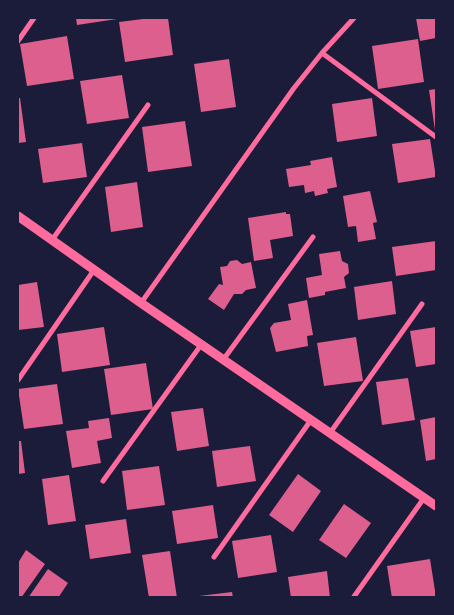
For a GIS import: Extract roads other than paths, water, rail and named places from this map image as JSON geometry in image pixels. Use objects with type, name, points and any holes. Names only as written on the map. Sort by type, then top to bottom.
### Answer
[{"type":"street","points":[[18,41],[34,18]]},
{"type":"street","points":[[141,303],[294,88],[322,53],[354,18]]},
{"type":"street","points":[[322,53],[436,137]]},
{"type":"street","points":[[52,240],[148,105]]},
{"type":"street","points":[[18,216],[436,506]]},
{"type":"street","points":[[223,360],[314,237]]},
{"type":"street","points":[[18,380],[94,270]]},
{"type":"street","points":[[330,433],[422,304]]},
{"type":"street","points":[[103,481],[202,345]]},
{"type":"street","points":[[214,558],[311,420]]},
{"type":"street","points":[[353,598],[424,498]]}]
